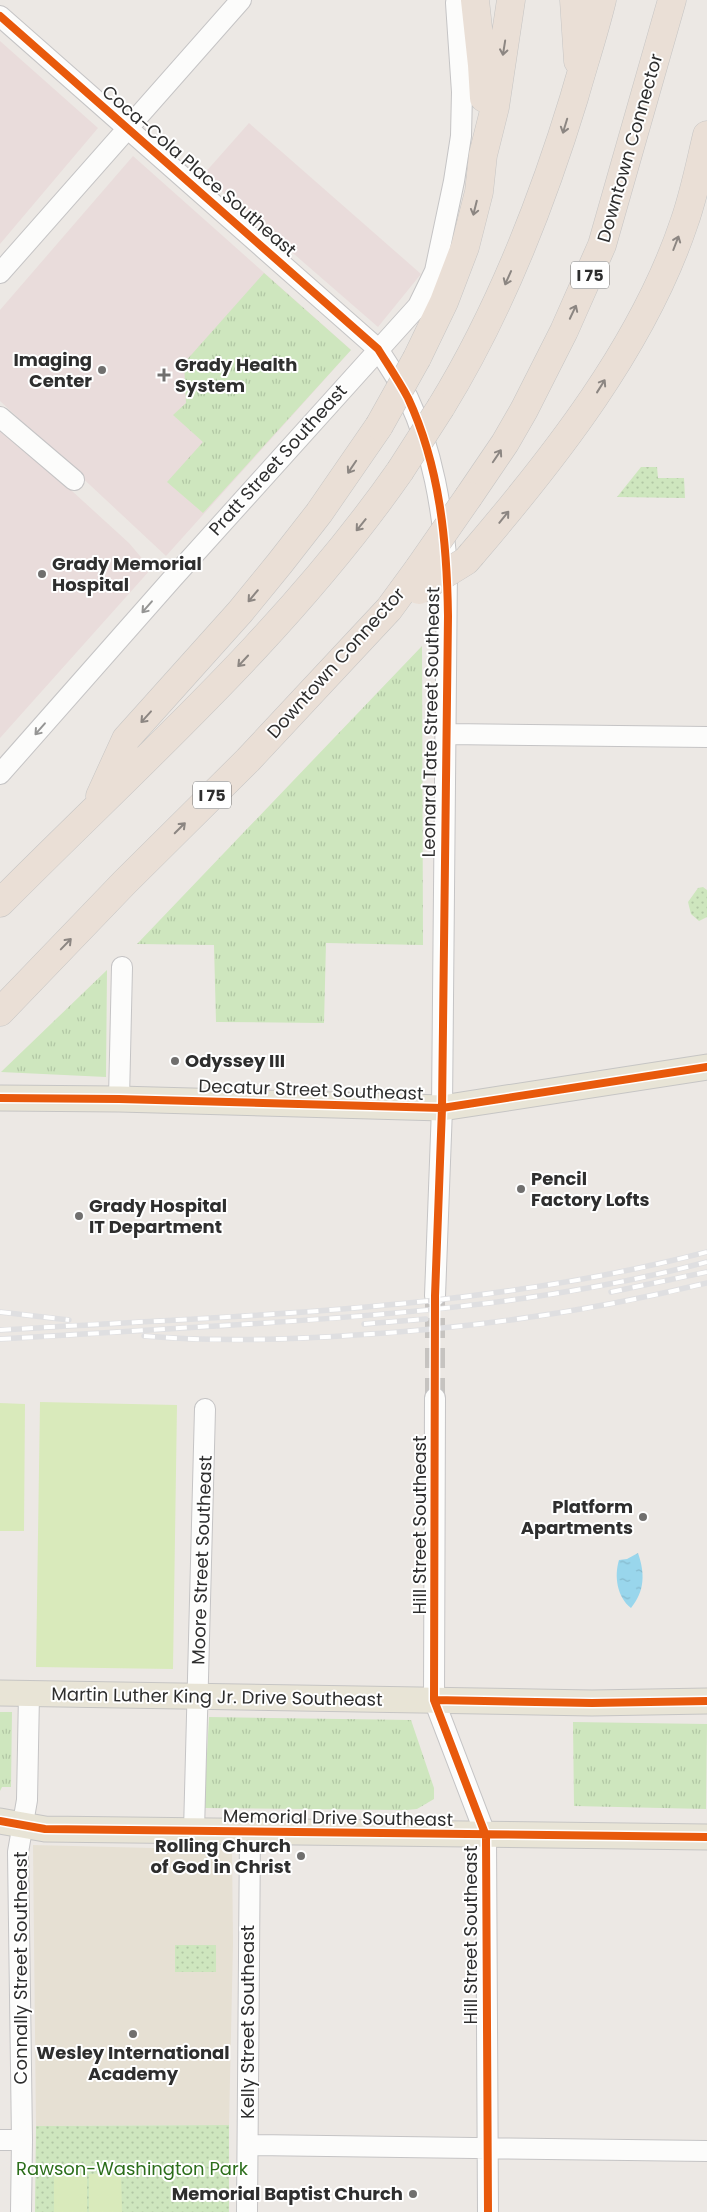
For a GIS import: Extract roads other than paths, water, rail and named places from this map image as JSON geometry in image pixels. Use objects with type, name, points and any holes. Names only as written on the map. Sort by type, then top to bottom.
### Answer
[{"type":"highway","points":[[93,810],[126,739],[240,612],[319,513],[378,426],[417,358],[444,302],[465,247],[479,192],[483,155],[494,107],[511,0]]},
{"type":"highway","points":[[573,1],[579,80]]},
{"type":"highway","points":[[0,903],[93,810],[166,741],[293,606],[371,512],[400,471],[459,378],[495,308],[528,235],[556,158],[601,1]]},
{"type":"highway","name":"Downtown Connector","points":[[0,1012],[125,882],[248,760],[419,579],[524,410],[586,285],[602,245],[663,33],[666,1]]},
{"type":"highway","points":[[466,2],[482,65],[483,155]]},
{"type":"highway","points":[[419,579],[466,561],[526,489],[589,405],[636,326],[666,269],[684,224],[707,135]]},
{"type":"highway","points":[[0,885],[57,846]]},
{"type":"highway","points":[[0,1022],[32,979]]},
{"type":"main road","name":"Decatur Street Southeast","points":[[0,1098],[119,1099],[442,1108],[707,1067]]},
{"type":"main road","name":"Martin Luther King Jr. Drive Southeast","points":[[0,1693],[592,1703],[707,1702]]},
{"type":"main road","name":"Memorial Drive Southeast","points":[[11,1823],[45,1829],[486,1836],[707,1837]]},
{"type":"street","points":[[0,273],[241,0]]},
{"type":"street","name":"Pratt Street Southeast","points":[[0,774],[418,306],[435,271],[454,181],[460,136],[466,2]]},
{"type":"street","name":"Coca-Cola Place Southeast","points":[[0,16],[378,349]]},
{"type":"street","name":"Leonard Tate Street Southeast","points":[[378,349],[408,399],[420,430],[440,503],[447,566],[442,1108]]},
{"type":"street","points":[[0,417],[74,480]]},
{"type":"street","points":[[446,734],[707,737]]},
{"type":"street","points":[[119,1099],[122,967]]},
{"type":"street","points":[[435,1296],[442,1108]]},
{"type":"street","name":"Hill Street Southeast","points":[[435,1398],[434,1700],[486,1836],[488,2212]]},
{"type":"street","name":"Moore Street Southeast","points":[[194,1831],[205,1409]]},
{"type":"street","name":"Connally Street Southeast","points":[[21,2212],[22,2140],[18,1852],[11,1823],[27,1800],[29,1694]]},
{"type":"street","name":"Kelly Street Southeast","points":[[247,2212],[250,1832]]},
{"type":"street","points":[[0,2140],[22,2140]]},
{"type":"street","points":[[248,2145],[707,2151]]},
{"type":"water","points":[[638,1553],[643,1575],[639,1595],[631,1608],[620,1592],[617,1573],[619,1560],[627,1559]]},
{"type":"tunnel","points":[[435,1296],[435,1398]]},
{"type":"railway","points":[[0,1330],[267,1315],[444,1299],[620,1272],[707,1252]]},
{"type":"railway","points":[[0,1339],[353,1317],[472,1305],[590,1288],[707,1262]]},
{"type":"railway","points":[[611,1292],[707,1272]]},
{"type":"railway","points":[[144,1336],[223,1340],[276,1339],[444,1328],[577,1310],[707,1283]]},
{"type":"railway","points":[[0,1312],[69,1320]]},
{"type":"railway","points":[[364,1324],[426,1319]]},
{"type":"place","name":"Imaging Center","points":[[102,370]]},
{"type":"place","name":"Grady Health System","points":[[164,375]]},
{"type":"place","name":"Grady Memorial Hospital","points":[[42,574]]},
{"type":"place","name":"Odyssey III","points":[[175,1061]]},
{"type":"place","name":"Pencil Factory Lofts","points":[[521,1189]]},
{"type":"place","name":"Grady Hospital IT Department","points":[[79,1216]]},
{"type":"place","name":"Platform Apartments","points":[[643,1517]]},
{"type":"place","name":"Rolling Church of God in Christ","points":[[301,1856]]},
{"type":"place","name":"Wesley International Academy","points":[[133,2034]]},
{"type":"place","name":"Memorial Baptist Church","points":[[413,2194]]},
{"type":"park label","name":"Rawson-Washington Park","points":[[132,2169]]}]
